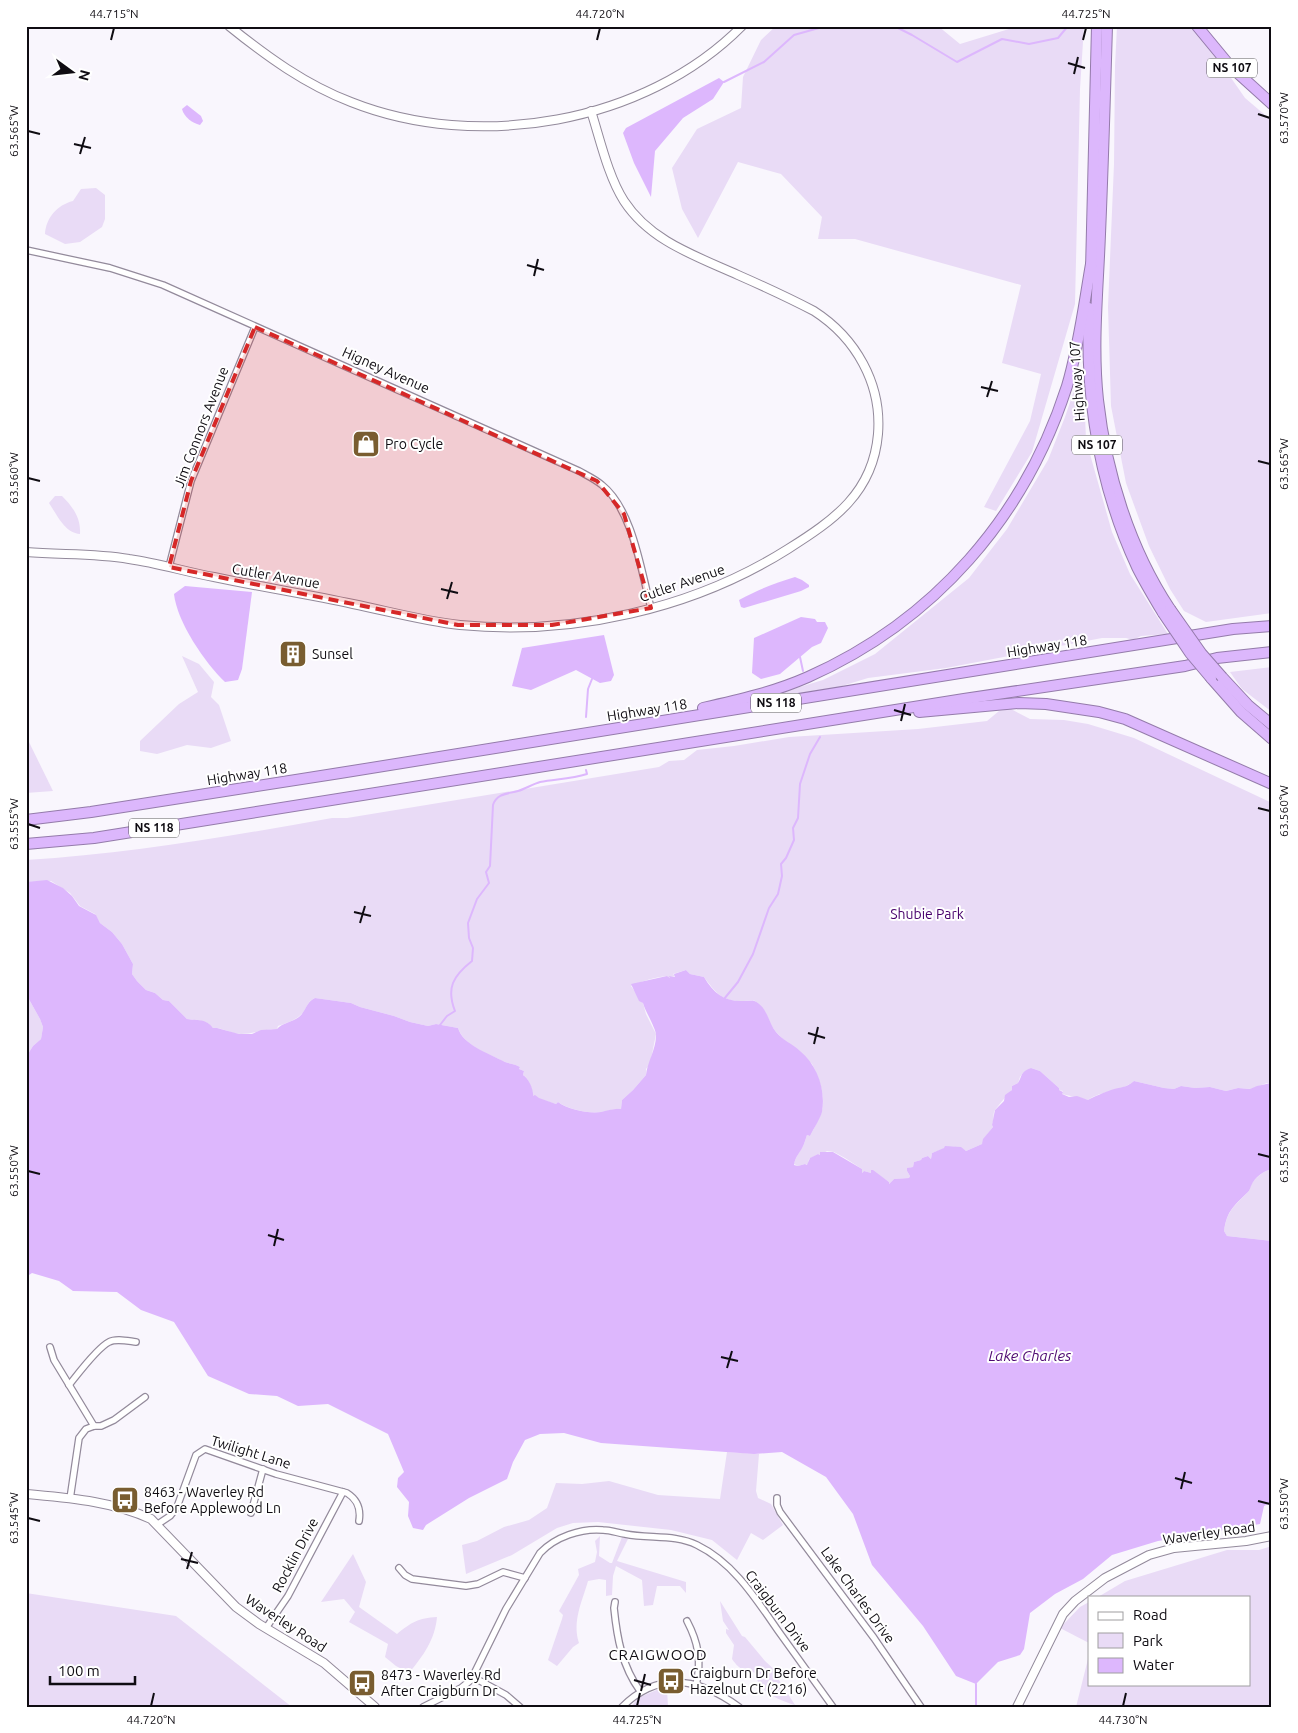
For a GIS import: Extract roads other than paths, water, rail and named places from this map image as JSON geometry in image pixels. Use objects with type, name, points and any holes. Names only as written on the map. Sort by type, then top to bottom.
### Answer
[{"type":"highway","name":"Highway 107","points":[[1097,26],[1088,365],[1090,400],[1095,435],[1118,520],[1138,568],[1167,611]]},
{"type":"highway","points":[[1108,26],[1096,327],[1098,400],[1112,471],[1134,540],[1167,611],[1201,653],[1216,678],[1242,712],[1272,739]]},
{"type":"highway","name":"NS 107","points":[[1198,26],[1230,66],[1272,104]]},
{"type":"highway","points":[[546,740],[743,700],[789,684],[838,662],[894,629],[940,591],[976,552],[999,523],[1032,471],[1046,443],[1058,414],[1073,362],[1091,264]]},
{"type":"highway","points":[[1233,629],[1247,624],[1272,621]]},
{"type":"highway","name":"Highway 118","points":[[26,820],[100,811],[1233,629],[1272,626]]},
{"type":"highway","name":"NS 118","points":[[26,844],[94,838],[974,697],[1185,666],[1217,658],[1272,652]]},
{"type":"highway","points":[[1216,678],[1272,724]]},
{"type":"highway","points":[[806,724],[993,704],[1019,703],[1073,707],[1125,719],[1272,784]]},
{"type":"street","points":[[230,26],[283,67],[330,93],[369,109],[405,118],[453,126],[497,126],[538,122],[591,111],[628,100],[683,73],[708,56],[742,26]]},
{"type":"street","name":"Cutler Avenue","points":[[26,552],[115,557],[458,625],[552,625],[592,621],[651,608],[720,585],[773,558],[834,518],[855,497],[871,468],[876,453],[878,416],[876,395],[865,366],[846,336],[826,319],[785,296],[674,246],[659,238],[638,219],[623,200],[612,176],[591,111]]},
{"type":"street","name":"Higney Avenue","points":[[26,250],[110,268],[139,276],[182,293],[380,381],[597,481],[613,496],[630,527],[651,608]]},
{"type":"street","name":"Jim Connors Avenue","points":[[169,567],[191,481],[255,327]]},
{"type":"street","points":[[69,1385],[96,1353],[109,1342],[118,1340],[136,1342]]},
{"type":"street","points":[[50,1347],[54,1360],[94,1426]]},
{"type":"street","points":[[70,1498],[79,1438],[86,1429],[101,1426],[114,1420],[145,1398]]},
{"type":"street","name":"Twilight Lane","points":[[158,1524],[170,1516],[177,1507],[195,1456],[201,1450],[210,1450],[263,1469],[343,1492]]},
{"type":"street","points":[[251,1513],[263,1469]]},
{"type":"street","points":[[343,1492],[350,1495],[357,1502],[360,1511],[359,1521]]},
{"type":"street","name":"Rocklin Drive","points":[[266,1628],[288,1596],[343,1492]]},
{"type":"street","name":"Waverley Road","points":[[26,1494],[70,1498],[119,1507],[137,1512],[151,1519],[158,1524],[219,1591],[249,1617],[324,1663],[375,1707]]},
{"type":"street","name":"Lake Charles Drive","points":[[777,1498],[780,1512],[874,1638],[922,1707]]},
{"type":"street","name":"Craigburn Drive","points":[[423,1707],[465,1686],[473,1677],[493,1635],[525,1578],[545,1548],[561,1538],[580,1532],[605,1530],[627,1535],[678,1539],[696,1544],[728,1566],[743,1582],[833,1707]]},
{"type":"street","name":"Waverley Road","points":[[1017,1707],[1063,1614],[1075,1601],[1105,1578],[1149,1555],[1174,1548],[1246,1542],[1272,1536]]},
{"type":"street","points":[[399,1568],[412,1579],[462,1586],[474,1585],[503,1572],[525,1578]]},
{"type":"street","points":[[615,1602],[614,1608],[620,1649],[628,1670],[640,1691]]},
{"type":"street","points":[[687,1621],[695,1639],[699,1655],[696,1685]]},
{"type":"street","points":[[473,1677],[506,1695],[520,1707]]},
{"type":"street","points":[[622,1707],[640,1691],[659,1683],[678,1682],[709,1689],[738,1707]]},
{"type":"water","points":[[719,78],[724,82],[713,99],[683,118],[655,151],[651,197],[634,163],[623,133],[626,128]]},
{"type":"water","points":[[187,105],[201,116],[203,121],[200,125],[186,117],[182,109]]},
{"type":"water","points":[[795,577],[809,585],[809,587],[744,608],[741,607],[739,600],[766,587]]},
{"type":"water","points":[[185,586],[252,592],[242,669],[238,680],[225,682],[209,664],[186,629],[180,617],[174,594]]},
{"type":"water","points":[[801,617],[815,619],[817,622],[825,622],[828,628],[821,643],[812,647],[780,674],[761,679],[752,673],[754,638]]},
{"type":"water","points":[[604,635],[614,675],[611,681],[600,683],[576,670],[531,690],[512,686],[522,648]]},
{"type":"water","name":"Lake Charles","points":[[47,880],[63,888],[79,906],[96,915],[100,923],[112,932],[122,944],[133,964],[132,974],[137,981],[146,990],[155,993],[163,1000],[169,1001],[187,1019],[204,1021],[213,1028],[239,1034],[252,1034],[261,1030],[277,1029],[296,1019],[315,998],[351,1003],[428,1026],[436,1024],[458,1028],[465,1039],[477,1048],[520,1067],[519,1069],[524,1071],[523,1075],[531,1085],[533,1096],[535,1095],[556,1104],[558,1102],[572,1109],[584,1112],[621,1109],[622,1100],[646,1075],[655,1046],[656,1033],[643,1003],[639,1001],[631,984],[667,976],[670,978],[669,976],[675,977],[674,974],[686,970],[690,974],[704,977],[721,996],[731,1000],[758,1003],[764,1009],[776,1032],[806,1057],[815,1070],[823,1095],[822,1112],[810,1136],[807,1135],[794,1165],[807,1165],[810,1158],[818,1154],[820,1155],[820,1152],[833,1152],[862,1169],[862,1173],[864,1171],[871,1173],[871,1170],[873,1170],[889,1182],[889,1184],[894,1179],[909,1178],[907,1168],[913,1167],[914,1162],[922,1158],[928,1156],[931,1159],[932,1153],[945,1146],[961,1147],[966,1151],[982,1144],[983,1139],[993,1127],[995,1110],[1004,1101],[1005,1095],[1012,1090],[1012,1086],[1018,1083],[1023,1072],[1027,1069],[1031,1068],[1040,1071],[1063,1092],[1062,1094],[1088,1100],[1108,1091],[1126,1086],[1134,1081],[1164,1088],[1174,1089],[1181,1086],[1195,1088],[1210,1087],[1226,1091],[1238,1088],[1250,1089],[1271,1083],[1272,1169],[1265,1171],[1257,1177],[1249,1191],[1232,1209],[1227,1218],[1224,1231],[1227,1236],[1272,1241],[1272,1502],[1264,1506],[1260,1524],[1158,1541],[1112,1555],[1083,1579],[1055,1594],[1030,1613],[1024,1649],[1020,1655],[998,1662],[976,1684],[956,1676],[923,1626],[872,1565],[853,1514],[826,1477],[782,1452],[754,1454],[601,1443],[564,1433],[540,1434],[525,1440],[513,1462],[507,1479],[469,1498],[426,1525],[423,1530],[413,1528],[408,1516],[409,1502],[397,1487],[398,1478],[404,1472],[388,1434],[328,1404],[298,1406],[277,1396],[249,1394],[208,1376],[174,1322],[141,1310],[117,1292],[73,1291],[59,1281],[32,1273],[26,1277],[26,1057],[33,1046],[41,1039],[43,1027],[26,994],[26,882]]},
{"type":"waterway","points":[[724,82],[764,62],[794,35],[826,26]]},
{"type":"waterway","points":[[894,26],[957,62],[1002,39],[1029,44],[1058,38],[1068,26]]},
{"type":"waterway","points":[[800,657],[803,671]]},
{"type":"waterway","points":[[586,717],[588,689],[592,679]]},
{"type":"waterway","points":[[724,999],[738,982],[753,954],[769,908],[778,894],[782,876],[781,864],[786,858],[794,840],[793,828],[798,818],[800,784],[810,754],[820,737]]},
{"type":"waterway","points":[[440,1025],[447,1016],[455,1011],[451,996],[453,983],[460,972],[472,961],[473,948],[469,938],[468,923],[477,899],[489,883],[486,872],[490,866],[493,805],[495,801],[503,795],[540,782],[587,774],[586,770]]},
{"type":"waterway","points":[[976,1684],[976,1707]]},
{"type":"place","name":"Pro Cycle","points":[[366,444]]},
{"type":"place","name":"Sunsel","points":[[293,654]]},
{"type":"place","name":"8463 - Waverley Rd Before Applewood Ln","points":[[125,1500]]},
{"type":"place","name":"Craigburn Dr Before Hazelnut Ct (2216)","points":[[671,1681]]},
{"type":"place","name":"8473 - Waverley Rd After Craigburn Dr","points":[[362,1683]]},
{"type":"district","name":"CRAIGWOOD","points":[[658,1655]]},
{"type":"park label","name":"Shubie Park","points":[[927,914]]}]
